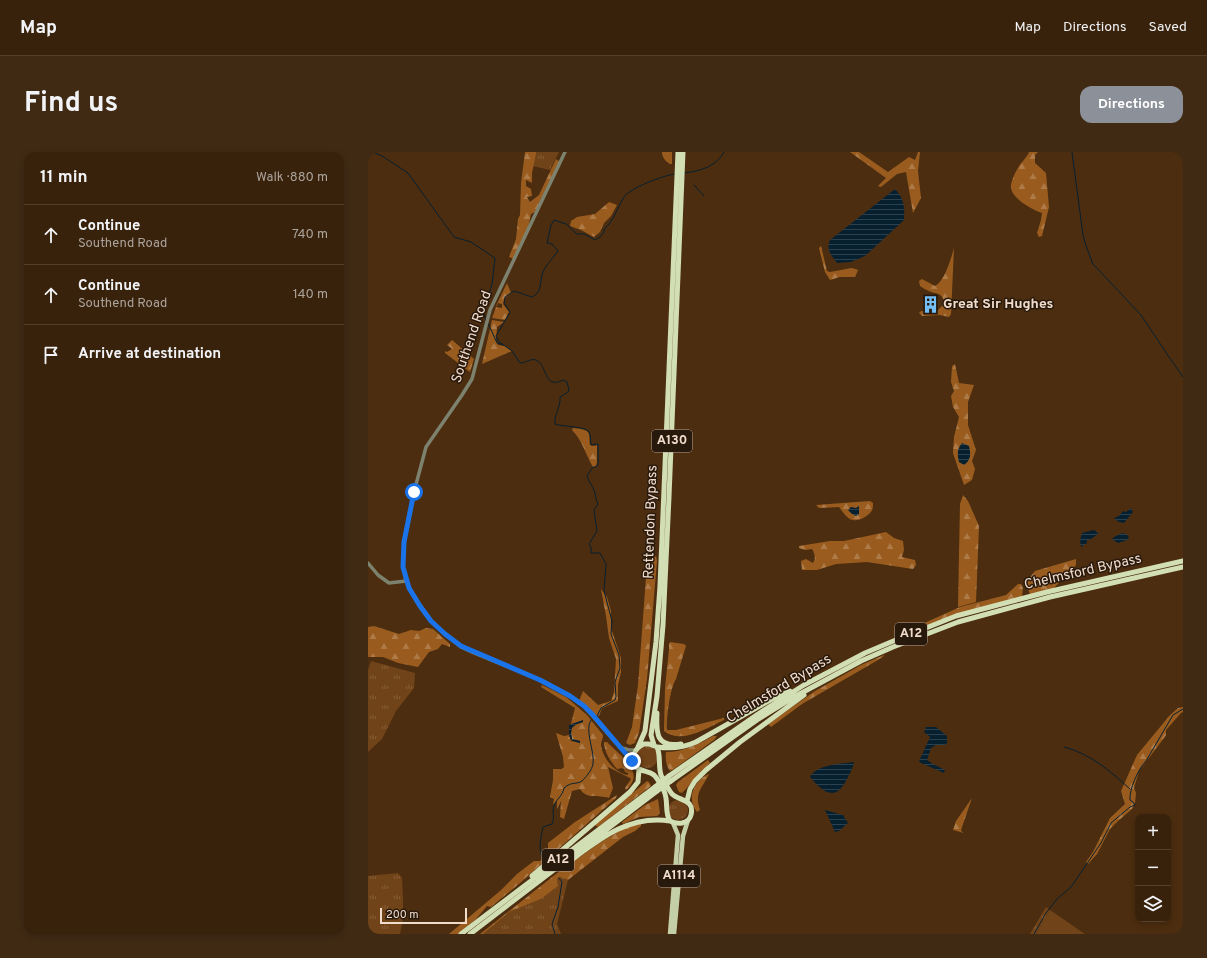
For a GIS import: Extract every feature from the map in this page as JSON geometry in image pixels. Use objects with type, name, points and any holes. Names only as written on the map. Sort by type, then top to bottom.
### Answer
[{"type":"highway","name":"Rettendon Bypass","points":[[678,152],[682,186],[670,489],[663,625],[657,696],[651,735],[655,746],[660,753],[661,774],[668,788],[674,796],[687,801]]},
{"type":"highway","name":"Rettendon Bypass","points":[[637,748],[644,734],[647,719],[658,615],[676,186],[680,160],[683,152]]},
{"type":"highway","name":"Chelmsford Bypass","points":[[461,934],[758,714],[804,684],[865,653],[956,616],[1047,592],[1183,561]]},
{"type":"highway","name":"Chelmsford Bypass","points":[[670,779],[758,720],[861,661],[893,647],[958,622],[1050,597],[1183,567]]},
{"type":"highway","name":"A12","points":[[655,746],[669,748],[687,746],[772,699],[804,684]]},
{"type":"highway","name":"A12","points":[[687,801],[690,789],[695,781],[706,770],[740,742],[816,686]]},
{"type":"highway","name":"A12","points":[[657,696],[657,732],[658,737],[664,743],[684,743],[714,732]]},
{"type":"highway","points":[[655,746],[644,744],[637,748],[634,756],[635,764],[639,769],[651,773],[658,779],[665,793],[667,815],[672,822],[679,824],[688,820],[691,810],[687,801]]},
{"type":"highway","name":"A12","points":[[484,917],[630,792],[638,782],[639,769]]},
{"type":"highway","name":"Chelmsford Bypass","points":[[470,934],[656,789]]},
{"type":"highway","name":"A12","points":[[470,934],[609,834],[627,825],[641,821],[653,820],[672,822]]},
{"type":"main road","name":"A1114","points":[[674,934],[683,836],[688,820]]},
{"type":"main road","name":"A1114","points":[[670,934],[678,835],[672,822]]},
{"type":"street","name":"Southend Road","points":[[565,152],[490,310],[472,379],[426,447],[414,492],[404,542],[403,560],[406,581],[412,595],[431,621],[445,634],[455,642],[474,653],[559,689],[577,700],[592,714],[622,748]]},
{"type":"street","points":[[368,563],[378,575],[389,583],[406,581]]},
{"type":"street","points":[[622,748],[629,750],[637,748]]},
{"type":"street","points":[[622,748],[635,764]]},
{"type":"green space","points":[[525,152],[536,152],[532,173],[532,183],[526,180],[526,186],[531,189],[532,196],[527,197],[530,202],[539,195],[556,159],[560,162],[535,212],[531,214],[528,229],[514,259],[509,257],[516,239],[518,219],[520,215],[521,183]]},
{"type":"green space","points":[[536,152],[559,152],[550,170],[533,166]]},
{"type":"green space","points":[[662,152],[672,152],[672,164],[665,160]]},
{"type":"green space","points":[[850,152],[859,152],[888,172],[909,157],[915,160],[918,152],[920,152],[918,171],[921,198],[913,213],[906,172],[897,174],[881,187],[878,186],[886,178]]},
{"type":"green space","points":[[1029,152],[1038,152],[1035,155],[1035,163],[1046,173],[1049,207],[1042,236],[1039,237],[1037,233],[1042,213],[1022,202],[1011,190],[1011,185],[1015,174]]},
{"type":"green space","points":[[609,202],[617,205],[611,216],[604,223],[600,232],[594,237],[570,226],[571,221],[577,217],[595,214]]},
{"type":"green space","points":[[821,246],[827,271],[830,272],[852,268],[858,270],[855,277],[840,277],[830,280],[825,272],[819,248]]},
{"type":"green space","points":[[954,248],[951,314],[949,317],[940,315],[922,316],[919,313],[921,311],[936,312],[945,303],[941,295],[920,286],[919,281],[922,279],[935,286],[939,283],[947,269]]},
{"type":"green space","points":[[507,283],[511,293],[505,298],[503,304],[509,312],[505,320],[492,318],[496,307],[502,308],[502,304],[498,303],[496,306]]},
{"type":"green space","points":[[492,320],[504,322],[497,327],[496,341],[498,345],[505,346],[512,351],[482,364]]},
{"type":"green space","points":[[452,340],[474,359],[470,372],[445,353],[445,351],[447,352],[452,349],[447,345]]},
{"type":"green space","points":[[955,364],[959,383],[974,385],[968,402],[968,425],[976,450],[972,461],[975,469],[972,480],[964,485],[953,453],[954,437],[959,417],[953,407],[951,396],[954,391],[951,382],[952,366]]},
{"type":"green space","points":[[573,428],[582,429],[588,432],[590,445],[597,445],[596,466],[593,467],[581,443],[572,430]]},
{"type":"green space","points":[[963,495],[968,501],[979,526],[976,602],[958,607],[960,504]]},
{"type":"green space","points":[[870,501],[873,503],[873,509],[864,518],[858,520],[847,517],[839,507],[819,508],[816,505]]},
{"type":"green space","points":[[886,532],[894,538],[903,541],[904,550],[902,557],[915,560],[916,565],[913,569],[867,562],[836,564],[817,570],[802,570],[801,561],[806,559],[813,563],[815,556],[812,549],[805,550],[799,548],[799,546],[830,541],[844,541]]},
{"type":"green space","points":[[656,556],[657,561],[647,679],[639,733],[635,743],[630,745],[626,743],[632,727],[638,685],[647,564],[648,561]]},
{"type":"green space","points":[[1076,559],[1076,565],[1053,589],[1030,595],[1026,582],[1035,571]]},
{"type":"green space","points":[[1018,584],[1021,584],[1023,588],[1022,597],[925,626],[920,625],[960,607],[1006,595]]},
{"type":"green space","points":[[601,589],[607,597],[611,611],[611,628],[621,658],[621,672],[618,685],[618,701],[602,708],[599,716],[595,716],[579,701],[583,691],[598,705],[611,701],[614,692],[616,659],[609,638]]},
{"type":"green space","points":[[374,626],[399,634],[411,630],[419,631],[426,628],[433,629],[450,644],[450,647],[442,644],[438,649],[429,652],[418,667],[398,663],[383,657],[368,657],[368,627]]},
{"type":"green space","points":[[670,642],[684,644],[686,646],[670,696],[667,730],[676,730],[724,718],[724,720],[702,731],[686,736],[671,735],[664,731],[665,688]]},
{"type":"green space","points":[[884,655],[878,660],[802,704],[771,727],[768,724],[815,691],[861,665]]},
{"type":"green space","points":[[371,661],[415,673],[414,688],[396,711],[382,739],[368,752],[368,670]]},
{"type":"green space","points":[[542,685],[566,697],[587,715],[603,735],[601,744],[602,749],[610,764],[618,771],[628,775],[624,769],[617,769],[612,763],[604,746],[604,742],[607,742],[624,758],[629,764],[634,777],[632,783],[626,790],[625,788],[631,779],[608,767],[613,788],[609,798],[589,796],[580,789],[572,791],[564,819],[560,817],[561,801],[557,809],[557,801],[553,805],[554,799],[550,797],[553,769],[562,769],[564,767],[563,757],[556,733],[564,736],[569,735],[571,741],[580,743],[580,741],[572,739],[571,733],[572,728],[583,721],[571,724],[575,708],[541,687]]},
{"type":"green space","points":[[1183,707],[1183,712],[1166,730],[1166,735],[1139,771],[1134,788],[1136,793],[1135,803],[1132,809],[1110,829],[1097,854],[1088,864],[1086,862],[1093,852],[1110,818],[1125,804],[1121,791],[1137,755],[1170,715],[1178,708]]},
{"type":"green space","points":[[713,736],[717,736],[714,740],[670,771],[666,762],[666,752],[685,749]]},
{"type":"green space","points":[[647,746],[655,749],[658,757],[655,765],[647,768],[639,765],[636,757],[639,749]]},
{"type":"green space","points":[[708,760],[710,763],[682,793],[679,792],[676,785],[678,782]]},
{"type":"green space","points":[[709,774],[698,795],[700,810],[697,812],[692,802],[694,788],[702,778]]},
{"type":"green space","points":[[647,781],[651,786],[598,827],[596,826],[595,824]]},
{"type":"green space","points":[[617,795],[616,798],[491,907],[487,906],[476,919],[458,934],[449,934],[500,891],[517,874],[534,861],[540,861],[545,857],[548,851],[548,843],[575,822]]},
{"type":"green space","points":[[972,798],[961,831],[964,833],[953,830],[956,821]]},
{"type":"green space","points":[[658,799],[660,813],[657,816],[639,817],[623,824],[622,822],[645,805]]},
{"type":"green space","points":[[678,800],[685,803],[688,810],[685,817],[678,820],[671,817],[668,810],[671,803]]},
{"type":"green space","points":[[641,823],[641,826],[635,831],[623,837],[568,880],[560,877],[557,879],[558,886],[541,899],[509,912],[483,934],[480,934],[556,874],[598,844],[621,830]]},
{"type":"green space","points":[[398,873],[402,878],[403,899],[403,918],[400,934],[368,934],[368,876]]},
{"type":"green space","points":[[560,877],[568,880],[557,924],[561,934],[483,934],[509,912],[541,899],[558,886],[557,880]]},
{"type":"green space","points":[[1046,907],[1050,910],[1036,934],[1030,934]]},
{"type":"green space","points":[[1050,910],[1085,934],[1036,934]]},
{"type":"water","points":[[895,189],[903,203],[904,220],[865,256],[851,262],[837,263],[829,250],[830,240]]},
{"type":"water","points":[[962,443],[969,446],[970,452],[970,457],[964,465],[959,462],[958,457],[958,450]]},
{"type":"water","points":[[859,506],[859,514],[856,516],[848,510],[851,507],[856,508]]},
{"type":"water","points":[[1131,508],[1133,512],[1124,523],[1119,522],[1114,518],[1119,516],[1123,511],[1126,512]]},
{"type":"water","points":[[1093,530],[1098,534],[1087,540],[1087,543],[1081,547],[1080,540],[1082,533]]},
{"type":"water","points":[[1122,533],[1129,537],[1127,540],[1118,543],[1112,539],[1114,537]]},
{"type":"water","points":[[583,720],[583,722],[572,727],[571,733],[572,739],[580,741],[580,743],[571,740],[569,735],[569,725]]},
{"type":"water","points":[[926,727],[936,727],[947,736],[947,743],[945,745],[936,745],[931,748],[927,760],[945,770],[944,773],[919,761],[930,737],[924,732]]},
{"type":"water","points":[[854,762],[843,786],[834,793],[825,791],[810,777],[818,769],[836,764]]},
{"type":"water","points":[[825,810],[843,815],[848,823],[839,831],[835,832]]},
{"type":"waterway","points":[[373,152],[382,156],[408,173],[454,237],[471,242],[495,258],[492,284],[483,311],[486,320]]},
{"type":"waterway","points":[[684,173],[696,171],[712,165],[724,152]]},
{"type":"waterway","points":[[1072,152],[1083,235],[1093,264],[1141,315],[1183,377]]},
{"type":"waterway","points":[[597,716],[601,708],[615,700],[615,682],[620,668],[619,655],[611,634],[612,621],[604,591],[606,564],[600,553],[591,553],[591,547],[589,544],[597,531],[594,510],[598,504],[595,492],[587,476],[592,468],[598,464],[598,444],[591,445],[590,433],[587,430],[555,424],[560,404],[560,397],[569,390],[567,382],[563,380],[552,382],[546,376],[540,363],[536,360],[520,363],[512,351],[498,341],[496,336],[510,312],[504,303],[505,297],[514,291],[532,297],[538,292],[543,272],[558,251],[552,244],[547,243],[551,225],[554,220],[566,224],[577,234],[584,234],[595,240],[604,232],[604,229],[610,222],[627,193],[648,182],[675,174]]},
{"type":"waterway","points":[[694,185],[704,196]]},
{"type":"waterway","points":[[488,323],[497,343],[503,345]]},
{"type":"waterway","points":[[1034,934],[1046,913],[1057,899],[1071,887],[1101,843],[1111,823],[1130,807],[1135,805],[1130,800],[1130,796],[1137,774],[1173,715],[1183,709]]},
{"type":"waterway","points":[[542,857],[540,846],[543,827],[552,824],[554,805],[564,788],[582,781],[589,773],[593,764],[593,753],[589,735],[589,724],[591,720]]},
{"type":"waterway","points":[[1064,747],[1083,754],[1100,764],[1130,789]]},
{"type":"waterway","points":[[555,934],[552,924],[558,907],[562,882],[559,878]]},
{"type":"place","name":"Great Sir Hughes","points":[[930,304]]},
{"type":"route","points":[[414,492],[404,542],[403,567],[412,595],[431,621],[436,627],[461,646],[474,653],[540,680],[570,696],[592,714],[632,761]]}]
